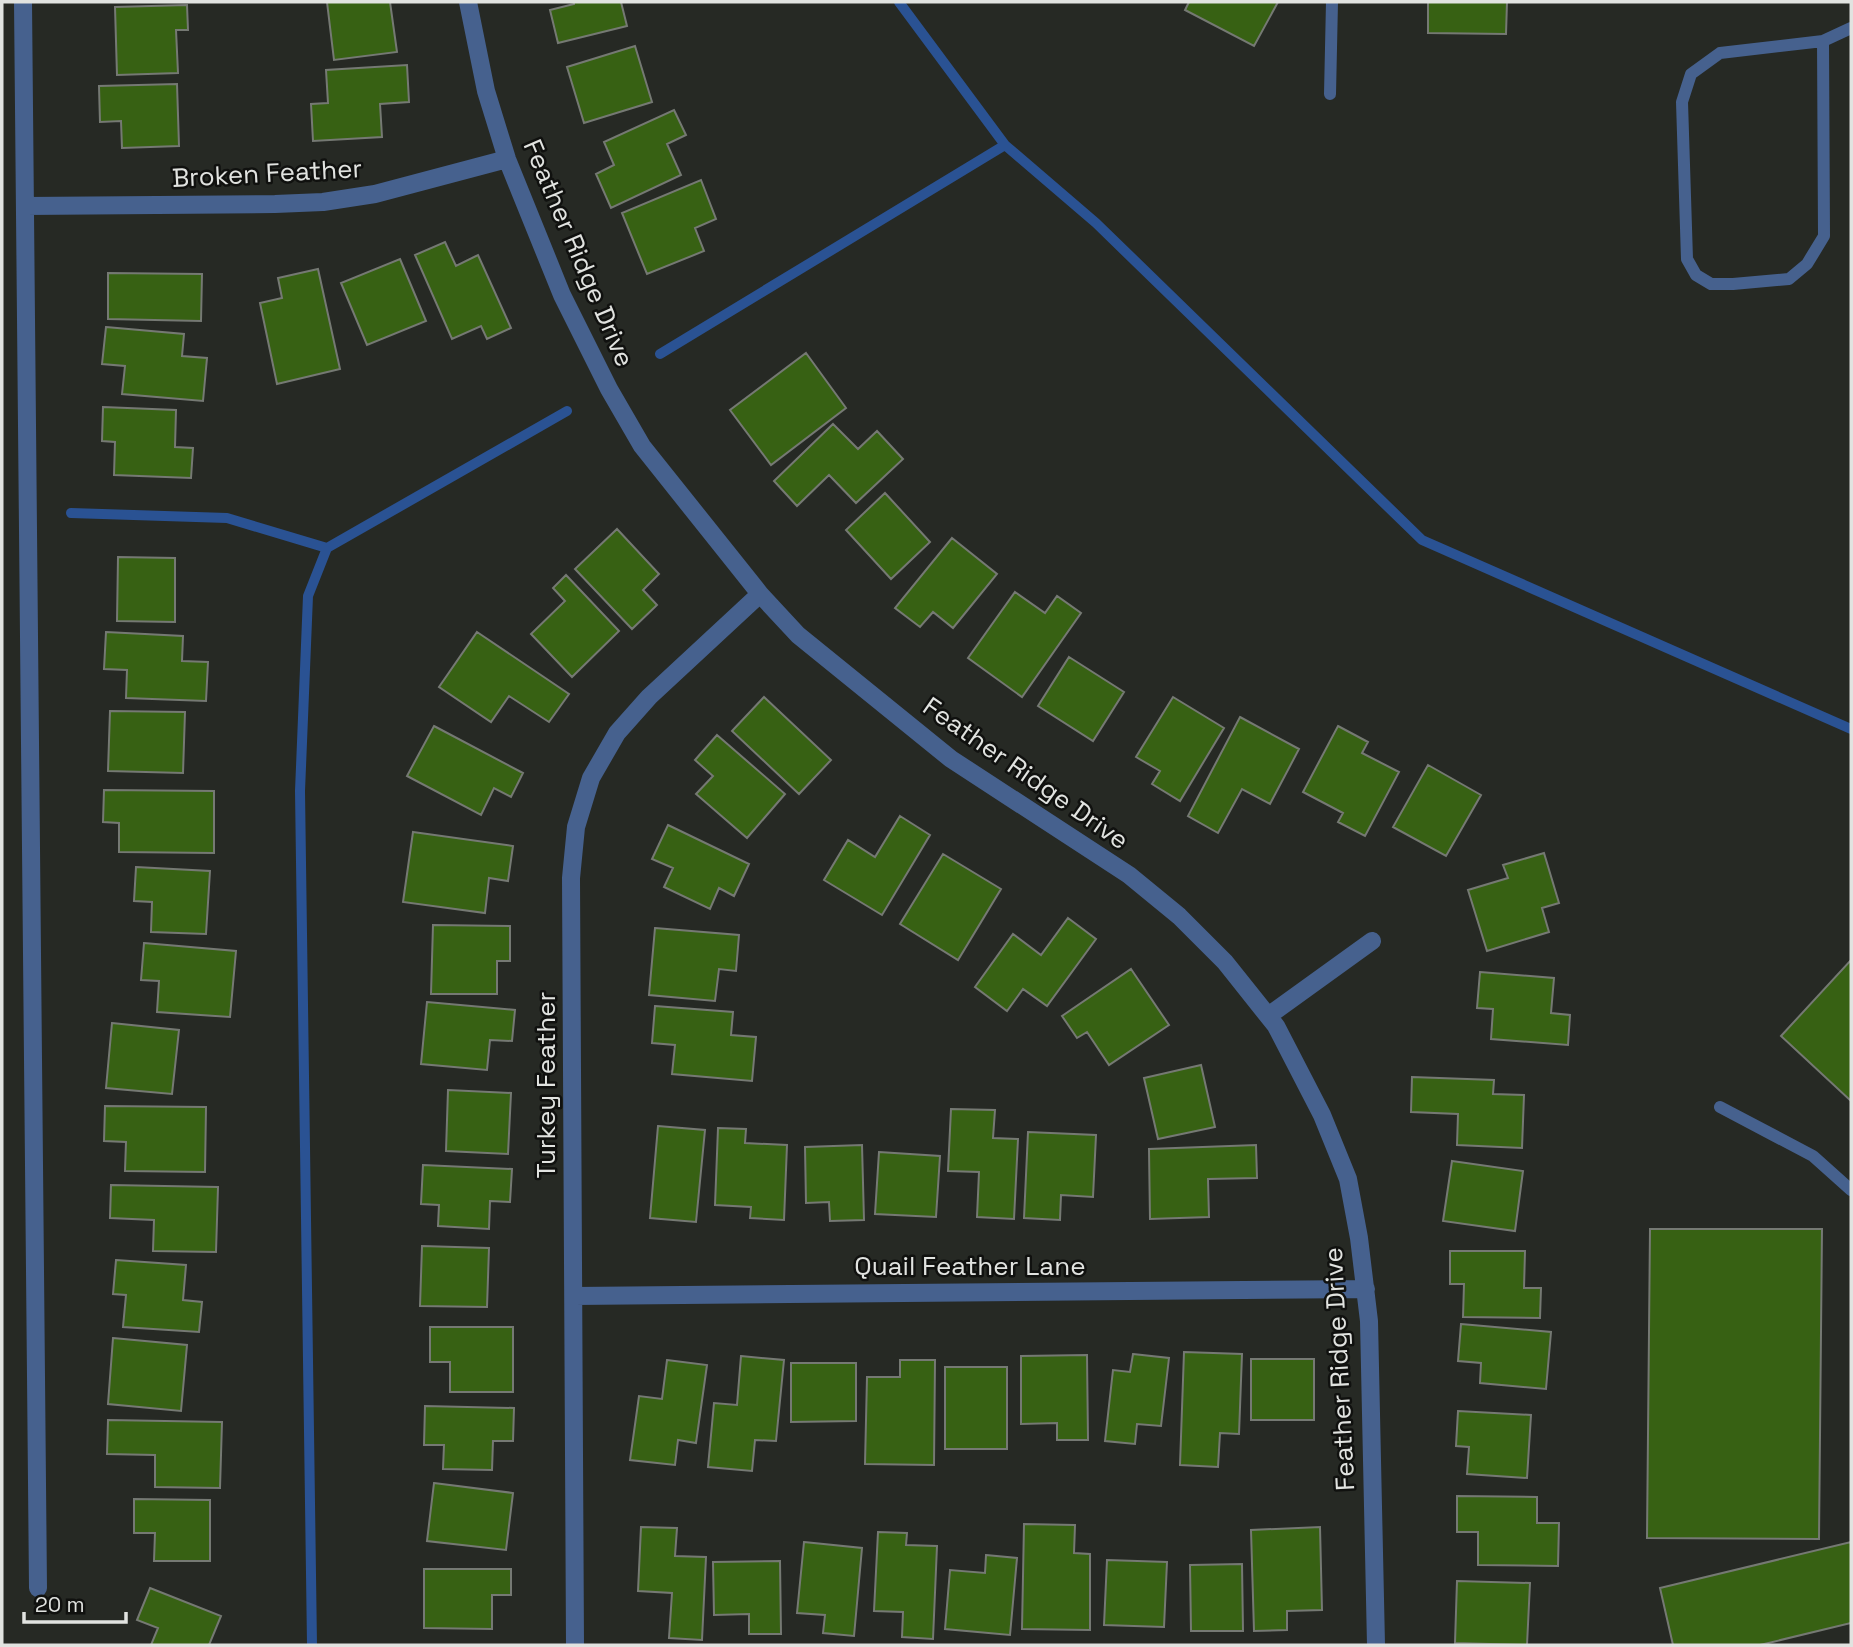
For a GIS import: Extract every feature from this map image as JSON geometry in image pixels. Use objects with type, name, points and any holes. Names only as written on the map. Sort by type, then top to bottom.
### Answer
[{"type":"street","points":[[23,2],[38,1588]]},
{"type":"street","name":"Feather Ridge Drive","points":[[468,2],[486,91],[507,159],[562,295],[642,446],[760,594],[798,635],[951,759],[1129,875],[1179,916],[1226,962],[1276,1026],[1322,1115],[1348,1179],[1359,1238],[1369,1321],[1376,1645]]},
{"type":"street","name":"Broken Feather","points":[[25,206],[323,202],[375,194],[507,159]]},
{"type":"street","name":"Turkey Feather","points":[[575,1645],[571,878],[576,827],[591,778],[617,733],[649,697],[760,594]]},
{"type":"street","points":[[1268,1016],[1372,941]]},
{"type":"street","name":"Quail Feather Lane","points":[[574,1296],[1366,1289]]},
{"type":"lane","points":[[1329,94],[1332,2]]},
{"type":"lane","points":[[1823,41],[1824,236],[1807,264],[1789,279],[1711,284],[1696,275],[1687,259],[1682,102],[1691,74],[1720,53],[1823,41],[1851,28]]},
{"type":"lane","points":[[1720,1107],[1812,1156],[1851,1189]]},
{"type":"building","points":[[327,2],[390,2],[397,52],[334,60]]},
{"type":"building","points":[[574,2],[621,2],[627,26],[558,43],[550,10]]},
{"type":"building","points":[[1189,2],[1278,2],[1254,46],[1185,10]]},
{"type":"building","points":[[1428,2],[1507,2],[1506,34],[1428,33]]},
{"type":"building","points":[[187,5],[188,30],[176,30],[178,73],[117,75],[115,7]]},
{"type":"building","points":[[635,46],[652,102],[584,123],[567,67]]},
{"type":"building","points":[[407,65],[409,102],[380,104],[382,137],[313,141],[311,104],[328,103],[326,70]]},
{"type":"building","points":[[177,84],[179,146],[122,148],[121,121],[100,122],[99,86]]},
{"type":"building","points":[[674,110],[686,135],[667,144],[681,175],[611,208],[596,174],[614,165],[604,142]]},
{"type":"building","points":[[701,180],[716,219],[695,228],[704,251],[647,274],[622,213]]},
{"type":"building","points":[[445,242],[456,266],[478,255],[511,328],[487,339],[481,326],[452,339],[415,255]]},
{"type":"building","points":[[400,259],[426,321],[367,345],[341,283]]},
{"type":"building","points":[[318,269],[340,369],[277,384],[260,303],[282,298],[278,278]]},
{"type":"building","points":[[108,273],[202,274],[201,321],[108,319]]},
{"type":"building","points":[[106,327],[184,334],[182,356],[207,358],[203,401],[122,394],[125,366],[102,364]]},
{"type":"building","points":[[806,353],[846,408],[771,465],[730,410]]},
{"type":"building","points":[[103,407],[176,410],[175,447],[193,448],[191,478],[114,475],[115,442],[102,441]]},
{"type":"building","points":[[833,424],[858,449],[877,431],[903,459],[856,503],[829,475],[797,506],[774,481]]},
{"type":"building","points":[[885,493],[930,542],[891,579],[846,530]]},
{"type":"building","points":[[617,529],[659,574],[643,590],[657,605],[632,629],[575,569]]},
{"type":"building","points":[[952,538],[997,574],[953,628],[933,612],[920,627],[895,608]]},
{"type":"building","points":[[118,557],[175,558],[175,622],[117,621]]},
{"type":"building","points":[[566,575],[619,631],[572,677],[531,634],[565,601],[553,588]]},
{"type":"building","points":[[1015,592],[1045,613],[1057,596],[1081,613],[1022,697],[968,658]]},
{"type":"building","points":[[106,632],[183,636],[182,661],[208,662],[206,701],[126,698],[127,670],[104,669]]},
{"type":"building","points":[[477,632],[569,694],[549,722],[509,696],[491,722],[439,687]]},
{"type":"building","points":[[1069,657],[1124,692],[1093,741],[1038,706]]},
{"type":"building","points":[[764,697],[831,760],[799,794],[732,731]]},
{"type":"building","points":[[1173,697],[1224,728],[1180,801],[1152,784],[1160,771],[1136,757]]},
{"type":"building","points":[[110,711],[185,712],[183,773],[108,771]]},
{"type":"building","points":[[1240,717],[1299,749],[1270,804],[1242,789],[1218,833],[1188,816]]},
{"type":"building","points":[[434,726],[523,773],[511,797],[494,788],[481,815],[407,776]]},
{"type":"building","points":[[1338,726],[1368,742],[1362,753],[1399,772],[1365,836],[1338,822],[1343,813],[1303,792]]},
{"type":"building","points":[[717,735],[785,794],[747,838],[696,794],[713,776],[695,760]]},
{"type":"building","points":[[1428,765],[1481,795],[1446,856],[1393,827]]},
{"type":"building","points":[[104,790],[214,791],[214,853],[119,852],[119,823],[103,822]]},
{"type":"building","points":[[900,816],[930,835],[882,915],[824,880],[848,840],[875,857]]},
{"type":"building","points":[[668,825],[749,864],[734,896],[719,888],[710,909],[664,887],[673,868],[652,859]]},
{"type":"building","points":[[413,832],[513,846],[508,881],[489,878],[485,913],[403,902]]},
{"type":"building","points":[[1544,853],[1559,903],[1542,908],[1549,932],[1487,951],[1468,890],[1508,878],[1503,865]]},
{"type":"building","points":[[943,854],[1001,889],[958,960],[900,924]]},
{"type":"building","points":[[136,867],[210,871],[206,934],[151,932],[152,902],[134,901]]},
{"type":"building","points":[[1068,918],[1096,939],[1047,1006],[1023,989],[1007,1011],[975,987],[1013,934],[1041,955]]},
{"type":"building","points":[[433,925],[510,926],[510,961],[497,961],[497,994],[431,994]]},
{"type":"building","points":[[655,928],[739,935],[736,971],[719,969],[715,1001],[649,995]]},
{"type":"building","points":[[144,943],[236,951],[230,1017],[157,1012],[159,981],[141,980]]},
{"type":"building","points":[[1851,960],[1851,1101],[1781,1036]]},
{"type":"building","points":[[1131,969],[1169,1025],[1109,1065],[1087,1032],[1077,1038],[1062,1016]]},
{"type":"building","points":[[1480,972],[1554,978],[1551,1013],[1570,1015],[1568,1045],[1491,1039],[1493,1009],[1477,1008]]},
{"type":"building","points":[[427,1002],[515,1010],[512,1041],[490,1040],[487,1070],[421,1064]]},
{"type":"building","points":[[655,1006],[733,1012],[731,1035],[756,1037],[752,1081],[672,1074],[675,1045],[652,1043]]},
{"type":"building","points":[[112,1023],[179,1030],[172,1094],[106,1088]]},
{"type":"building","points":[[1201,1065],[1215,1127],[1158,1139],[1144,1078]]},
{"type":"building","points":[[1412,1077],[1494,1080],[1493,1094],[1524,1095],[1522,1148],[1457,1145],[1458,1114],[1411,1112]]},
{"type":"building","points":[[448,1090],[511,1093],[508,1154],[446,1151]]},
{"type":"building","points":[[105,1106],[206,1107],[205,1172],[125,1171],[126,1142],[104,1141]]},
{"type":"building","points":[[951,1109],[995,1110],[993,1138],[1018,1139],[1014,1219],[977,1217],[979,1172],[948,1171]]},
{"type":"building","points":[[658,1126],[705,1130],[696,1222],[650,1218]]},
{"type":"building","points":[[718,1128],[746,1129],[745,1143],[787,1145],[784,1220],[750,1218],[751,1207],[715,1205]]},
{"type":"building","points":[[1028,1132],[1096,1135],[1093,1197],[1061,1195],[1060,1220],[1024,1218]]},
{"type":"building","points":[[862,1145],[864,1220],[830,1221],[829,1202],[806,1203],[805,1147]]},
{"type":"building","points":[[1256,1145],[1257,1178],[1208,1179],[1209,1217],[1150,1219],[1149,1149]]},
{"type":"building","points":[[879,1152],[940,1156],[936,1217],[875,1214]]},
{"type":"building","points":[[1452,1161],[1523,1171],[1515,1231],[1443,1221]]},
{"type":"building","points":[[423,1165],[512,1169],[510,1202],[490,1201],[489,1229],[438,1226],[439,1205],[421,1204]]},
{"type":"building","points":[[111,1185],[218,1187],[216,1252],[153,1251],[154,1220],[110,1218]]},
{"type":"building","points":[[1650,1229],[1822,1229],[1819,1539],[1647,1538]]},
{"type":"building","points":[[422,1246],[489,1248],[487,1307],[420,1306]]},
{"type":"building","points":[[1450,1251],[1525,1251],[1524,1288],[1541,1288],[1540,1318],[1463,1317],[1464,1284],[1450,1284]]},
{"type":"building","points":[[116,1260],[186,1265],[183,1300],[202,1302],[199,1332],[123,1327],[126,1295],[113,1294]]},
{"type":"building","points":[[1461,1324],[1551,1332],[1546,1389],[1480,1383],[1481,1363],[1458,1361]]},
{"type":"building","points":[[430,1327],[513,1327],[513,1392],[450,1392],[450,1362],[430,1362]]},
{"type":"building","points":[[113,1338],[187,1345],[181,1411],[108,1404]]},
{"type":"building","points":[[1184,1352],[1242,1354],[1239,1434],[1220,1433],[1218,1467],[1180,1465]]},
{"type":"building","points":[[1133,1354],[1169,1358],[1161,1426],[1137,1424],[1135,1444],[1105,1441],[1113,1370],[1130,1372]]},
{"type":"building","points":[[1087,1355],[1088,1440],[1057,1440],[1057,1423],[1021,1424],[1021,1356]]},
{"type":"building","points":[[741,1356],[784,1360],[776,1441],[755,1440],[752,1471],[708,1467],[714,1403],[737,1405]]},
{"type":"building","points":[[1251,1359],[1314,1359],[1314,1420],[1251,1420]]},
{"type":"building","points":[[667,1360],[707,1365],[696,1443],[678,1440],[675,1465],[630,1460],[639,1396],[662,1399]]},
{"type":"building","points":[[900,1360],[935,1360],[934,1465],[865,1464],[867,1377],[900,1377]]},
{"type":"building","points":[[791,1363],[856,1363],[856,1421],[791,1422]]},
{"type":"building","points":[[945,1367],[1007,1367],[1007,1449],[945,1449]]},
{"type":"building","points":[[425,1406],[514,1408],[513,1441],[493,1441],[492,1470],[443,1469],[444,1445],[424,1445]]},
{"type":"building","points":[[1458,1411],[1531,1415],[1527,1478],[1467,1474],[1469,1447],[1456,1446]]},
{"type":"building","points":[[108,1420],[222,1422],[220,1488],[155,1487],[155,1455],[107,1454]]},
{"type":"building","points":[[434,1483],[513,1493],[506,1550],[427,1541]]},
{"type":"building","points":[[1457,1496],[1537,1497],[1537,1523],[1559,1523],[1558,1566],[1478,1565],[1478,1532],[1457,1532]]},
{"type":"building","points":[[134,1499],[210,1500],[210,1561],[154,1561],[155,1533],[134,1533]]},
{"type":"building","points":[[1024,1524],[1075,1525],[1074,1553],[1090,1554],[1090,1630],[1022,1629]]},
{"type":"building","points":[[641,1527],[677,1528],[675,1556],[706,1557],[702,1640],[669,1638],[672,1593],[638,1591]]},
{"type":"building","points":[[1320,1527],[1322,1610],[1287,1611],[1287,1630],[1254,1631],[1251,1530]]},
{"type":"building","points":[[878,1532],[907,1533],[906,1545],[937,1546],[933,1639],[902,1637],[903,1612],[874,1611]]},
{"type":"building","points":[[804,1542],[862,1548],[854,1636],[823,1633],[825,1615],[797,1613]]},
{"type":"building","points":[[1851,1542],[1851,1623],[1760,1645],[1673,1645],[1660,1588]]},
{"type":"building","points":[[986,1555],[1017,1558],[1010,1635],[945,1629],[950,1570],[985,1573]]},
{"type":"building","points":[[1107,1560],[1167,1562],[1164,1627],[1104,1625]]},
{"type":"building","points":[[780,1561],[781,1634],[749,1634],[749,1614],[714,1615],[713,1562]]},
{"type":"building","points":[[1242,1564],[1243,1631],[1191,1631],[1190,1565]]},
{"type":"building","points":[[424,1569],[511,1569],[511,1595],[492,1595],[492,1629],[424,1628]]},
{"type":"building","points":[[1457,1581],[1530,1583],[1527,1645],[1455,1643]]},
{"type":"building","points":[[150,1588],[221,1616],[209,1645],[151,1645],[158,1628],[137,1620]]},
{"type":"waterway","points":[[899,2],[1005,145],[1096,223],[1422,540],[1851,729]]},
{"type":"waterway","points":[[660,354],[1005,145]]},
{"type":"waterway","points":[[312,1645],[300,791],[308,596],[327,548],[567,411]]},
{"type":"waterway","points":[[71,513],[227,518],[327,548]]}]
